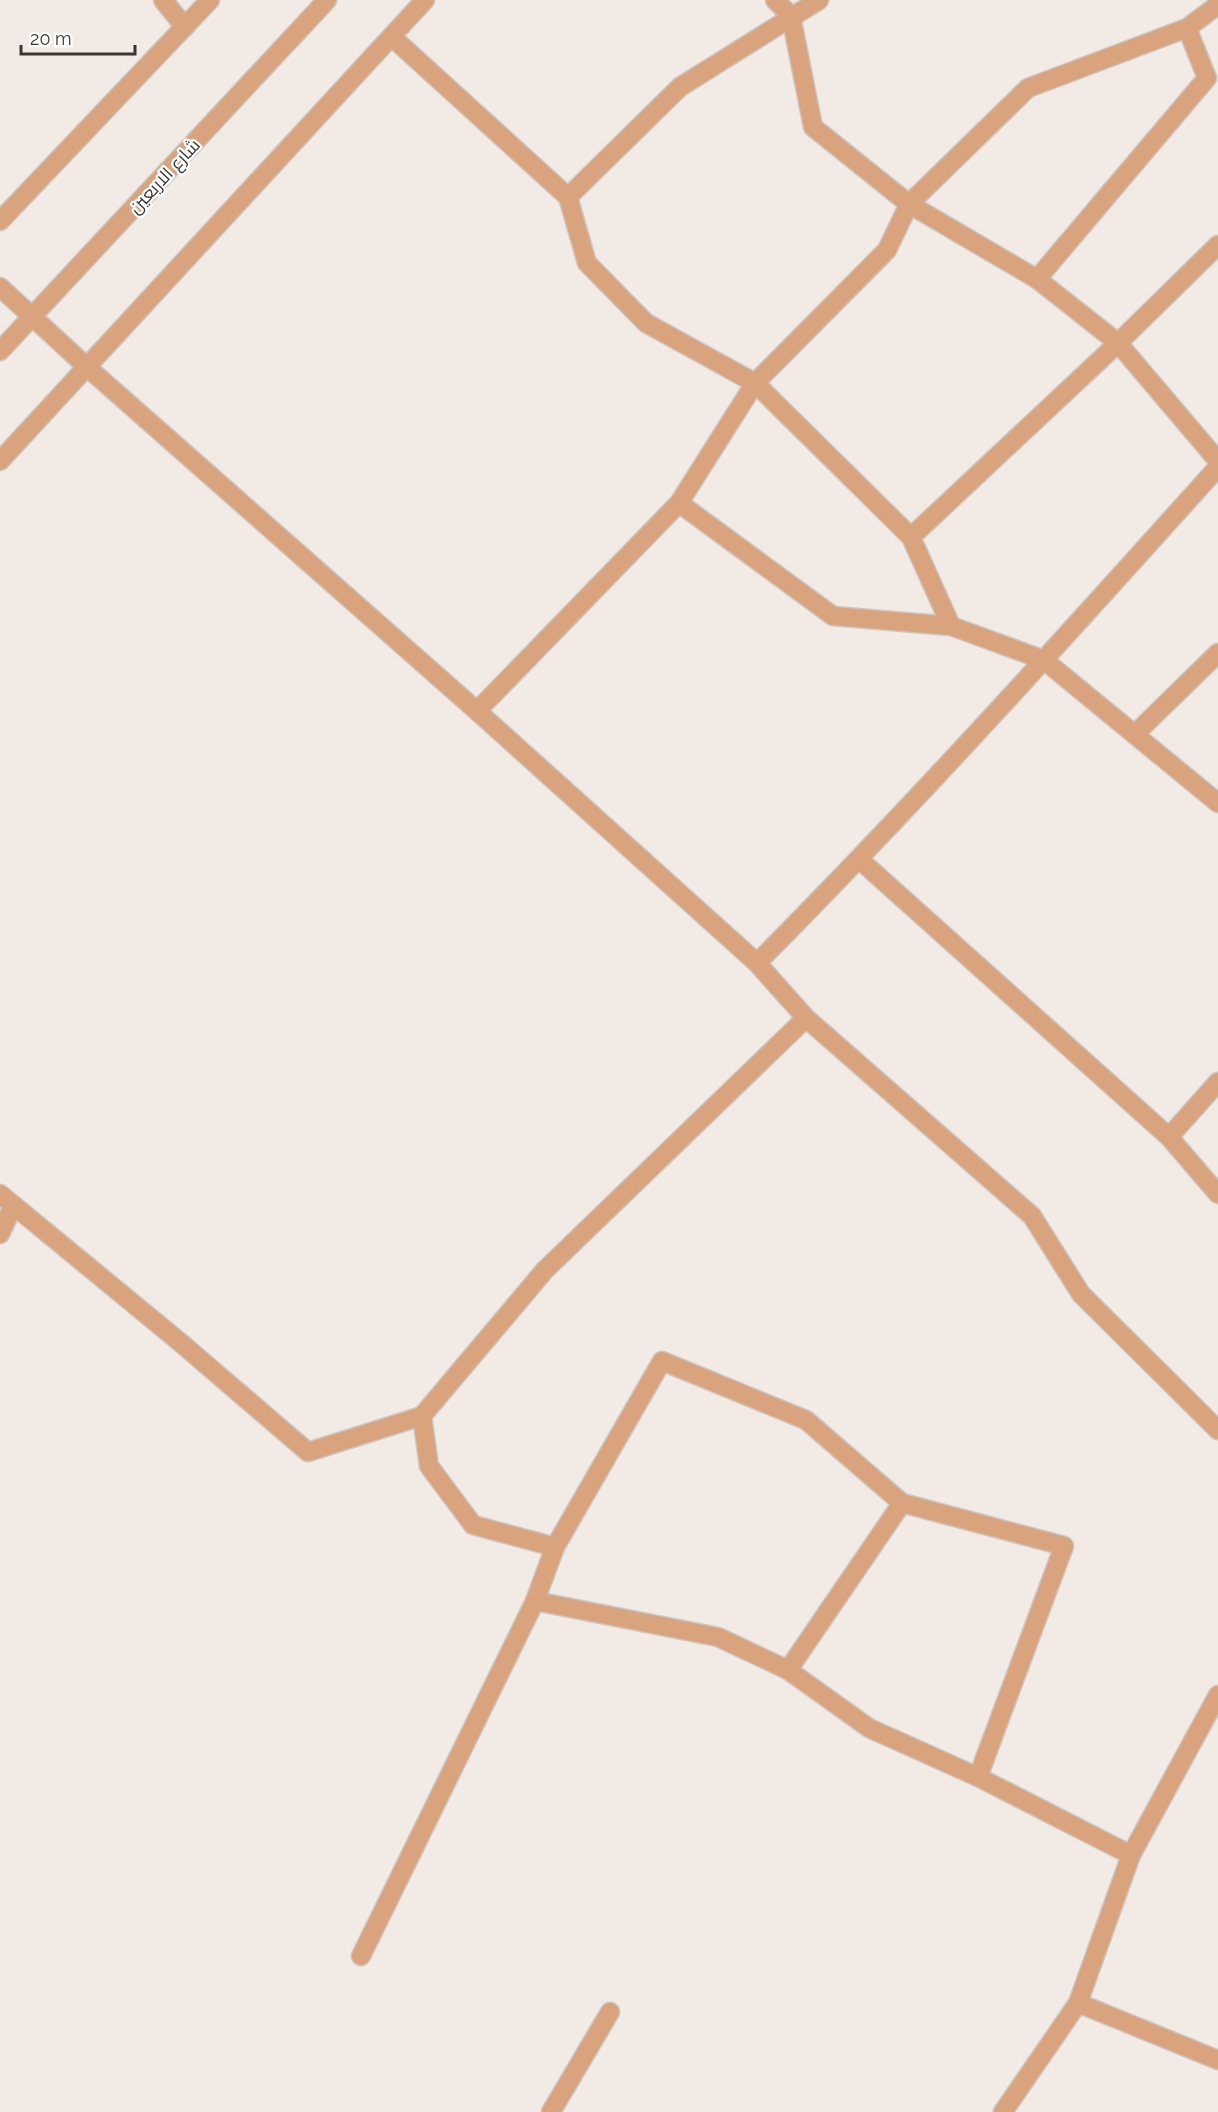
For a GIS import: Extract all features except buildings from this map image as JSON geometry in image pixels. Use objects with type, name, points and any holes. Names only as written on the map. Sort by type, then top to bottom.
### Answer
[{"type":"street","points":[[163,0],[185,27]]},
{"type":"street","points":[[0,221],[210,0]]},
{"type":"street","name":"شارع الاربعين","points":[[0,351],[327,0]]},
{"type":"street","points":[[0,461],[425,0]]},
{"type":"street","points":[[775,0],[791,16],[813,127],[909,204],[1037,279],[1118,343],[1218,461]]},
{"type":"street","points":[[568,197],[680,87],[819,0]]},
{"type":"street","points":[[477,711],[679,503],[755,383],[887,250],[909,204],[1028,88],[1187,28],[1218,5]]},
{"type":"street","points":[[1037,279],[1208,78],[1187,28]]},
{"type":"street","points":[[392,37],[568,197],[587,263],[646,323],[755,383],[911,537],[951,626]]},
{"type":"street","points":[[911,537],[1118,343],[1218,245]]},
{"type":"street","points":[[0,287],[757,963],[806,1018],[1032,1216],[1081,1294],[1218,1430]]},
{"type":"street","points":[[757,963],[860,860],[1218,467]]},
{"type":"street","points":[[679,503],[833,616],[951,626],[1044,660],[1218,803]]},
{"type":"street","points":[[1135,734],[1218,653]]},
{"type":"street","points":[[860,860],[1169,1137],[1218,1194]]},
{"type":"street","points":[[0,1234],[7,1200],[181,1342],[308,1452],[422,1416],[545,1270],[806,1018]]},
{"type":"street","points":[[1169,1137],[1218,1082]]},
{"type":"street","points":[[361,1956],[535,1601],[555,1547],[662,1361],[806,1420],[902,1503],[1064,1546],[978,1777]]},
{"type":"street","points":[[422,1416],[429,1466],[473,1525],[555,1547]]},
{"type":"street","points":[[788,1670],[902,1503]]},
{"type":"street","points":[[535,1601],[718,1637],[788,1670],[869,1728],[978,1777],[1131,1855]]},
{"type":"street","points":[[1003,2112],[1078,2003],[1131,1855],[1218,1695]]},
{"type":"street","points":[[1078,2003],[1218,2060]]},
{"type":"street","points":[[551,2112],[610,2012]]}]
